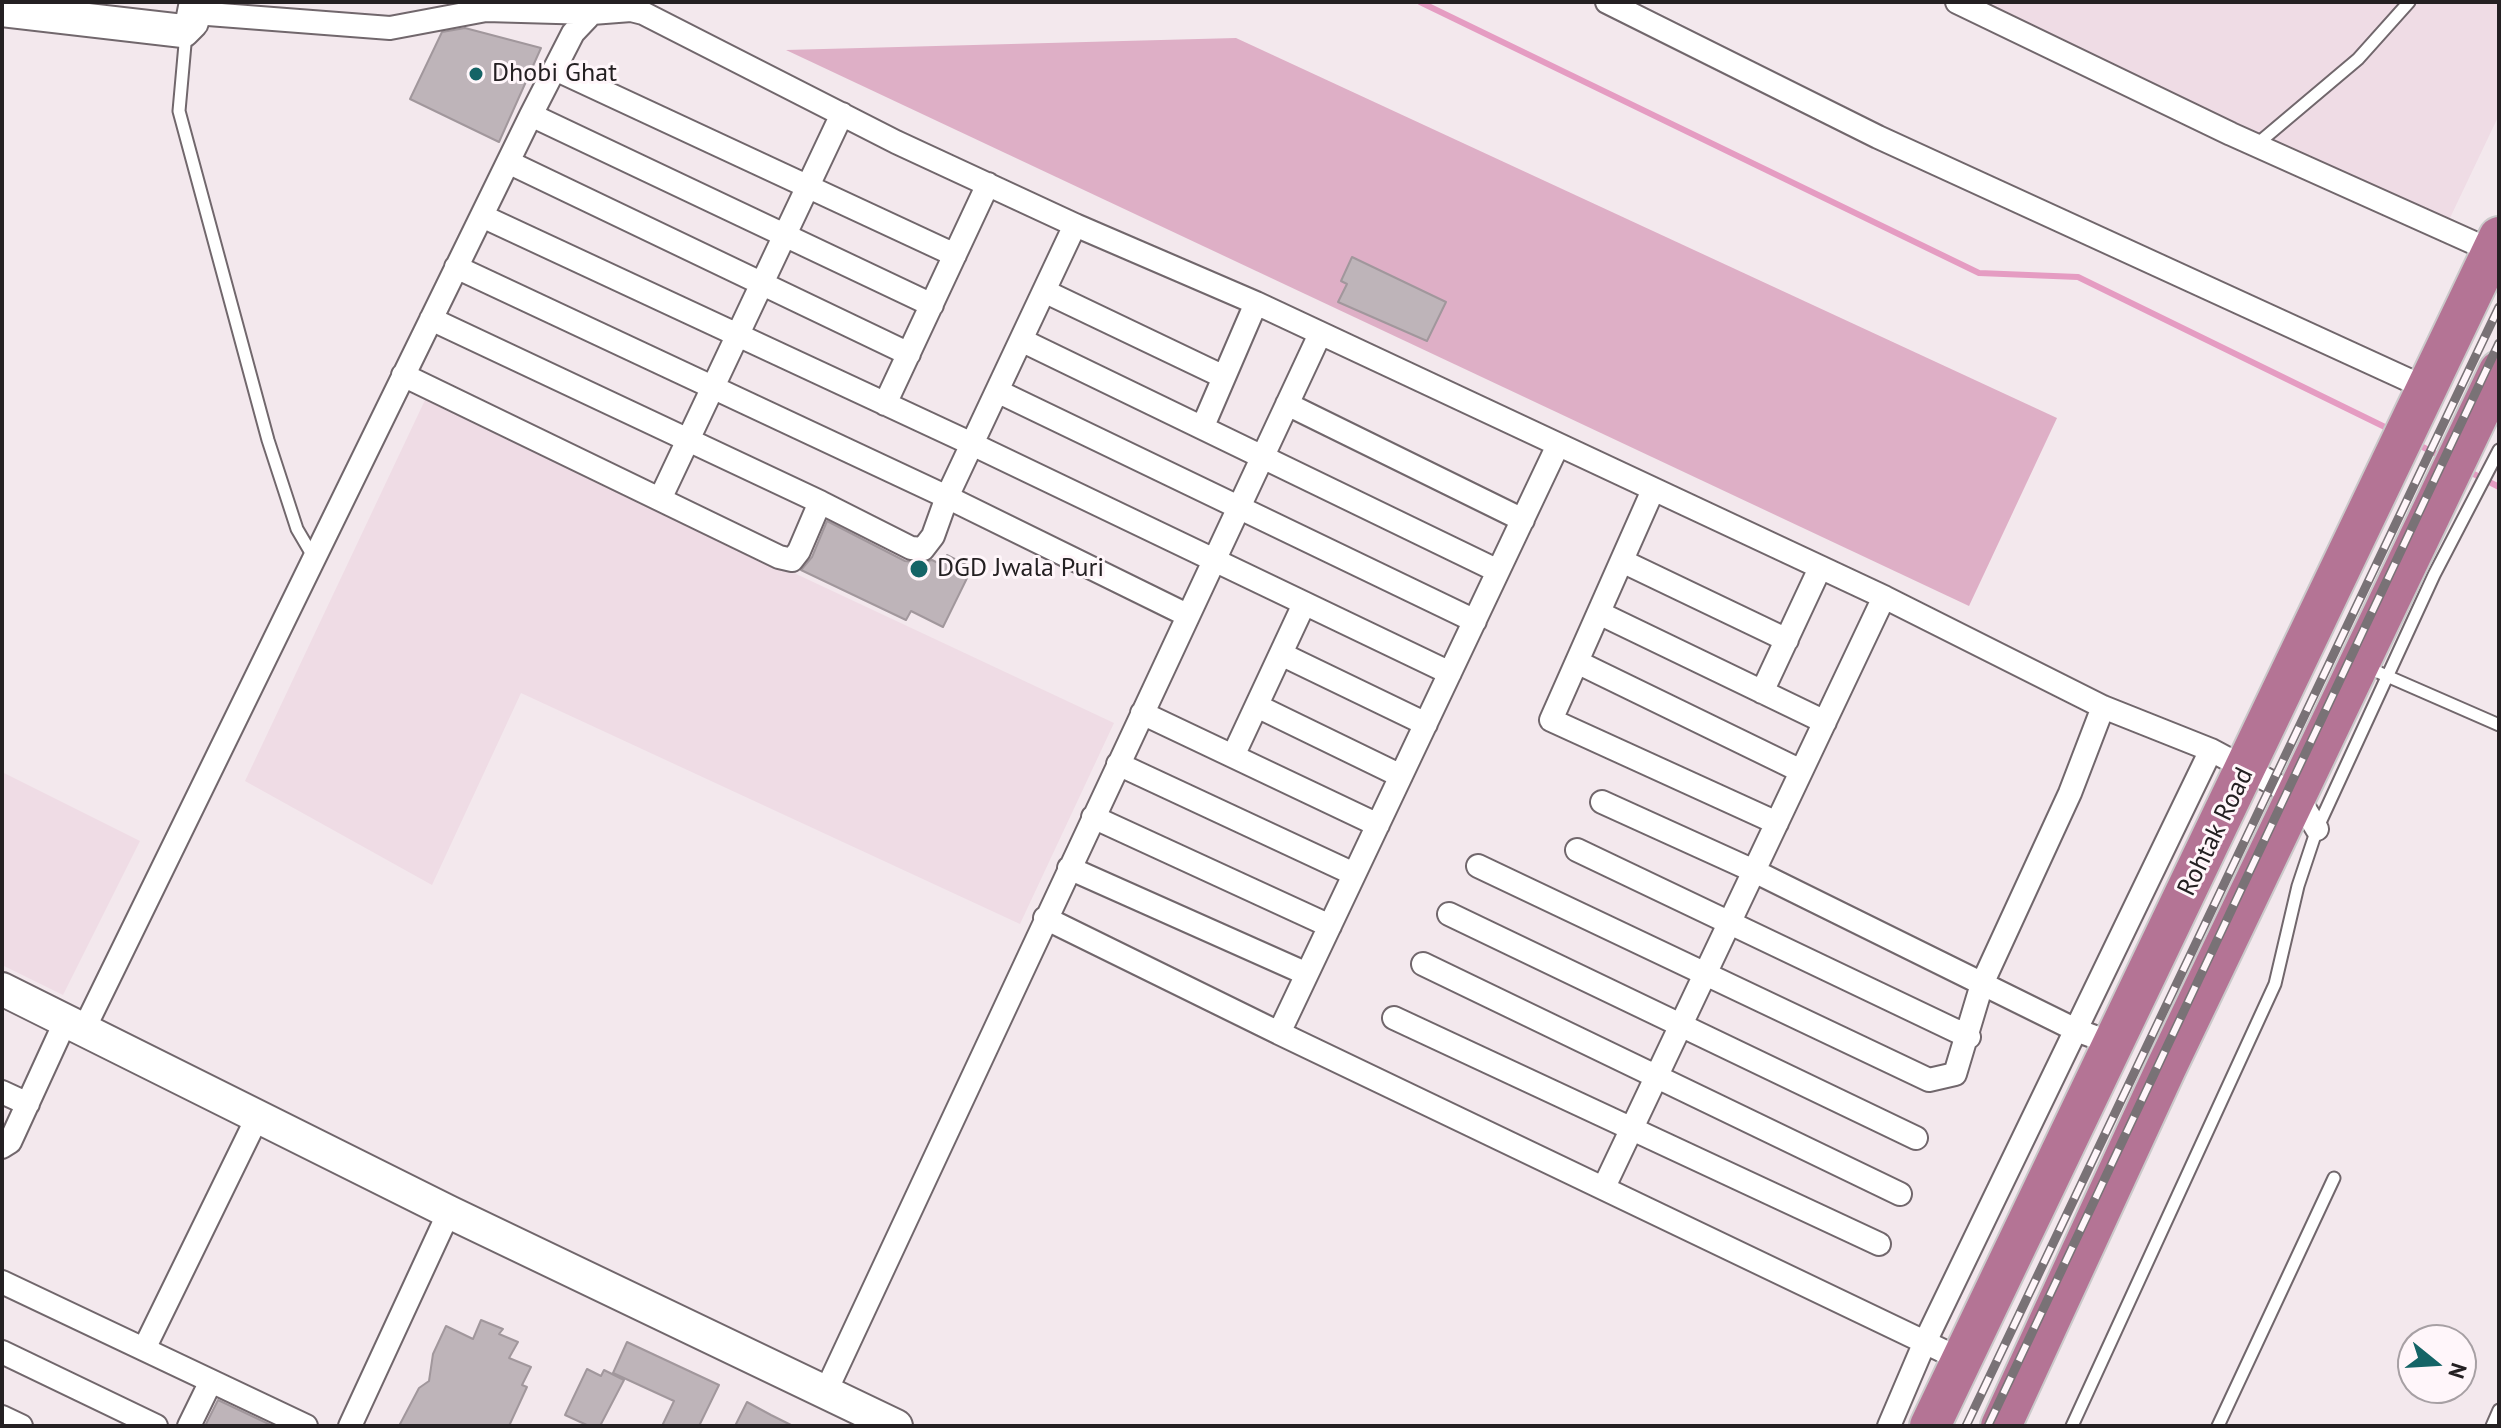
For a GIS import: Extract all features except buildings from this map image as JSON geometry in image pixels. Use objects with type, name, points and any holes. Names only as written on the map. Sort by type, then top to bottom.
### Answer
[{"type":"highway","name":"Rohtak Road","points":[[1930,1426],[1962,1360],[2094,1036],[2248,768],[2496,244]]},
{"type":"highway","points":[[2002,1425],[2166,1068],[2307,813],[2485,440],[2499,371]]},
{"type":"street","points":[[1607,2],[1878,137],[2422,396]]},
{"type":"street","points":[[1957,2],[2255,145],[2496,244]]},
{"type":"street","points":[[2,10],[192,15],[379,28],[486,10],[592,13],[631,10],[643,13],[842,114],[1075,225],[1256,303],[1884,597],[2103,707],[2211,750],[2248,768],[2307,813]]},
{"type":"street","points":[[2,1147],[10,1142],[28,1104],[75,1024],[314,558],[531,115],[573,33],[592,13]]},
{"type":"street","points":[[555,69],[955,255]]},
{"type":"street","points":[[661,497],[842,114]]},
{"type":"street","points":[[531,115],[786,233],[932,305]]},
{"type":"street","points":[[508,162],[909,354]]},
{"type":"street","points":[[885,404],[988,184]]},
{"type":"street","points":[[482,216],[972,444],[1450,673]]},
{"type":"street","points":[[431,319],[688,438],[911,548],[923,549],[933,536],[947,497],[1075,225]]},
{"type":"street","points":[[456,267],[947,497],[1187,615]]},
{"type":"street","points":[[1044,291],[1224,377]]},
{"type":"street","points":[[1203,426],[1256,303]]},
{"type":"street","points":[[826,1391],[1320,334]]},
{"type":"street","points":[[1021,340],[1498,571]]},
{"type":"street","points":[[403,375],[792,560],[820,502]]},
{"type":"street","points":[[997,391],[1475,621]]},
{"type":"street","points":[[1287,404],[1523,520]]},
{"type":"street","points":[[1279,1033],[1558,445]]},
{"type":"street","points":[[1653,490],[1551,720],[1777,823]]},
{"type":"street","points":[[1622,561],[1787,640]]},
{"type":"street","points":[[1762,692],[1820,568]]},
{"type":"street","points":[[1604,1187],[1884,597]]},
{"type":"street","points":[[1233,756],[1304,604]]},
{"type":"street","points":[[1599,613],[1825,722]]},
{"type":"street","points":[[1281,654],[1426,724]]},
{"type":"street","points":[[1577,662],[1801,771]]},
{"type":"street","points":[[1257,706],[1401,776]]},
{"type":"street","points":[[1478,866],[1929,1080],[1955,1074],[1969,1037],[1982,984],[2070,793],[2103,707]]},
{"type":"street","points":[[1142,713],[1378,825]]},
{"type":"street","points":[[1889,1426],[1924,1344],[2094,1036],[2211,750]]},
{"type":"street","points":[[1118,764],[1354,874]]},
{"type":"street","points":[[1602,802],[1754,871],[2094,1036]]},
{"type":"street","points":[[1093,817],[1330,926]]},
{"type":"street","points":[[1577,850],[1969,1037]]},
{"type":"street","points":[[1069,868],[1307,974]]},
{"type":"street","points":[[1449,914],[1916,1138]]},
{"type":"street","points":[[1045,918],[1962,1360]]},
{"type":"street","points":[[1423,964],[1900,1194]]},
{"type":"street","points":[[2,989],[449,1212],[896,1426]]},
{"type":"street","points":[[1394,1018],[1879,1244]]},
{"type":"street","points":[[2,1092],[28,1104]]},
{"type":"street","points":[[144,1349],[257,1118]]},
{"type":"street","points":[[350,1426],[449,1212]]},
{"type":"street","points":[[2,1282],[306,1426]]},
{"type":"street","points":[[2,1352],[156,1426]]},
{"type":"street","points":[[189,1426],[211,1381]]},
{"type":"street","points":[[2,1417],[21,1426]]},
{"type":"lane","points":[[2255,145],[2358,59],[2409,2]]},
{"type":"lane","points":[[192,15],[179,111],[268,440],[297,529],[314,558]]},
{"type":"lane","points":[[2374,670],[2499,725]]},
{"type":"lane","points":[[2072,1426],[2275,984],[2298,886],[2307,813]]},
{"type":"lane","points":[[2218,1426],[2334,1178]]},
{"type":"lane","points":[[2492,1426],[2499,1410]]},
{"type":"shaded area","points":[[1972,2],[2499,2],[2499,115],[2449,220]]},
{"type":"shaded area","points":[[1236,38],[2057,418],[1969,606],[786,50]]},
{"type":"shaded area","points":[[425,400],[1114,723],[1020,924],[521,693],[432,885],[245,781]]},
{"type":"shaded area","points":[[2,772],[140,841],[63,995],[2,965]]},
{"type":"waterway","points":[[1420,2],[1979,273],[2078,277],[2391,430]]},
{"type":"waterway","points":[[2415,443],[2444,458]]},
{"type":"waterway","points":[[2468,471],[2499,487]]},
{"type":"railway","points":[[1966,1426],[2499,307]]},
{"type":"railway","points":[[1988,1426],[2499,343]]},
{"type":"place","name":"Dhobi Ghat","points":[[476,74]]},
{"type":"place","name":"DGD Jwala Puri","points":[[919,569]]}]
